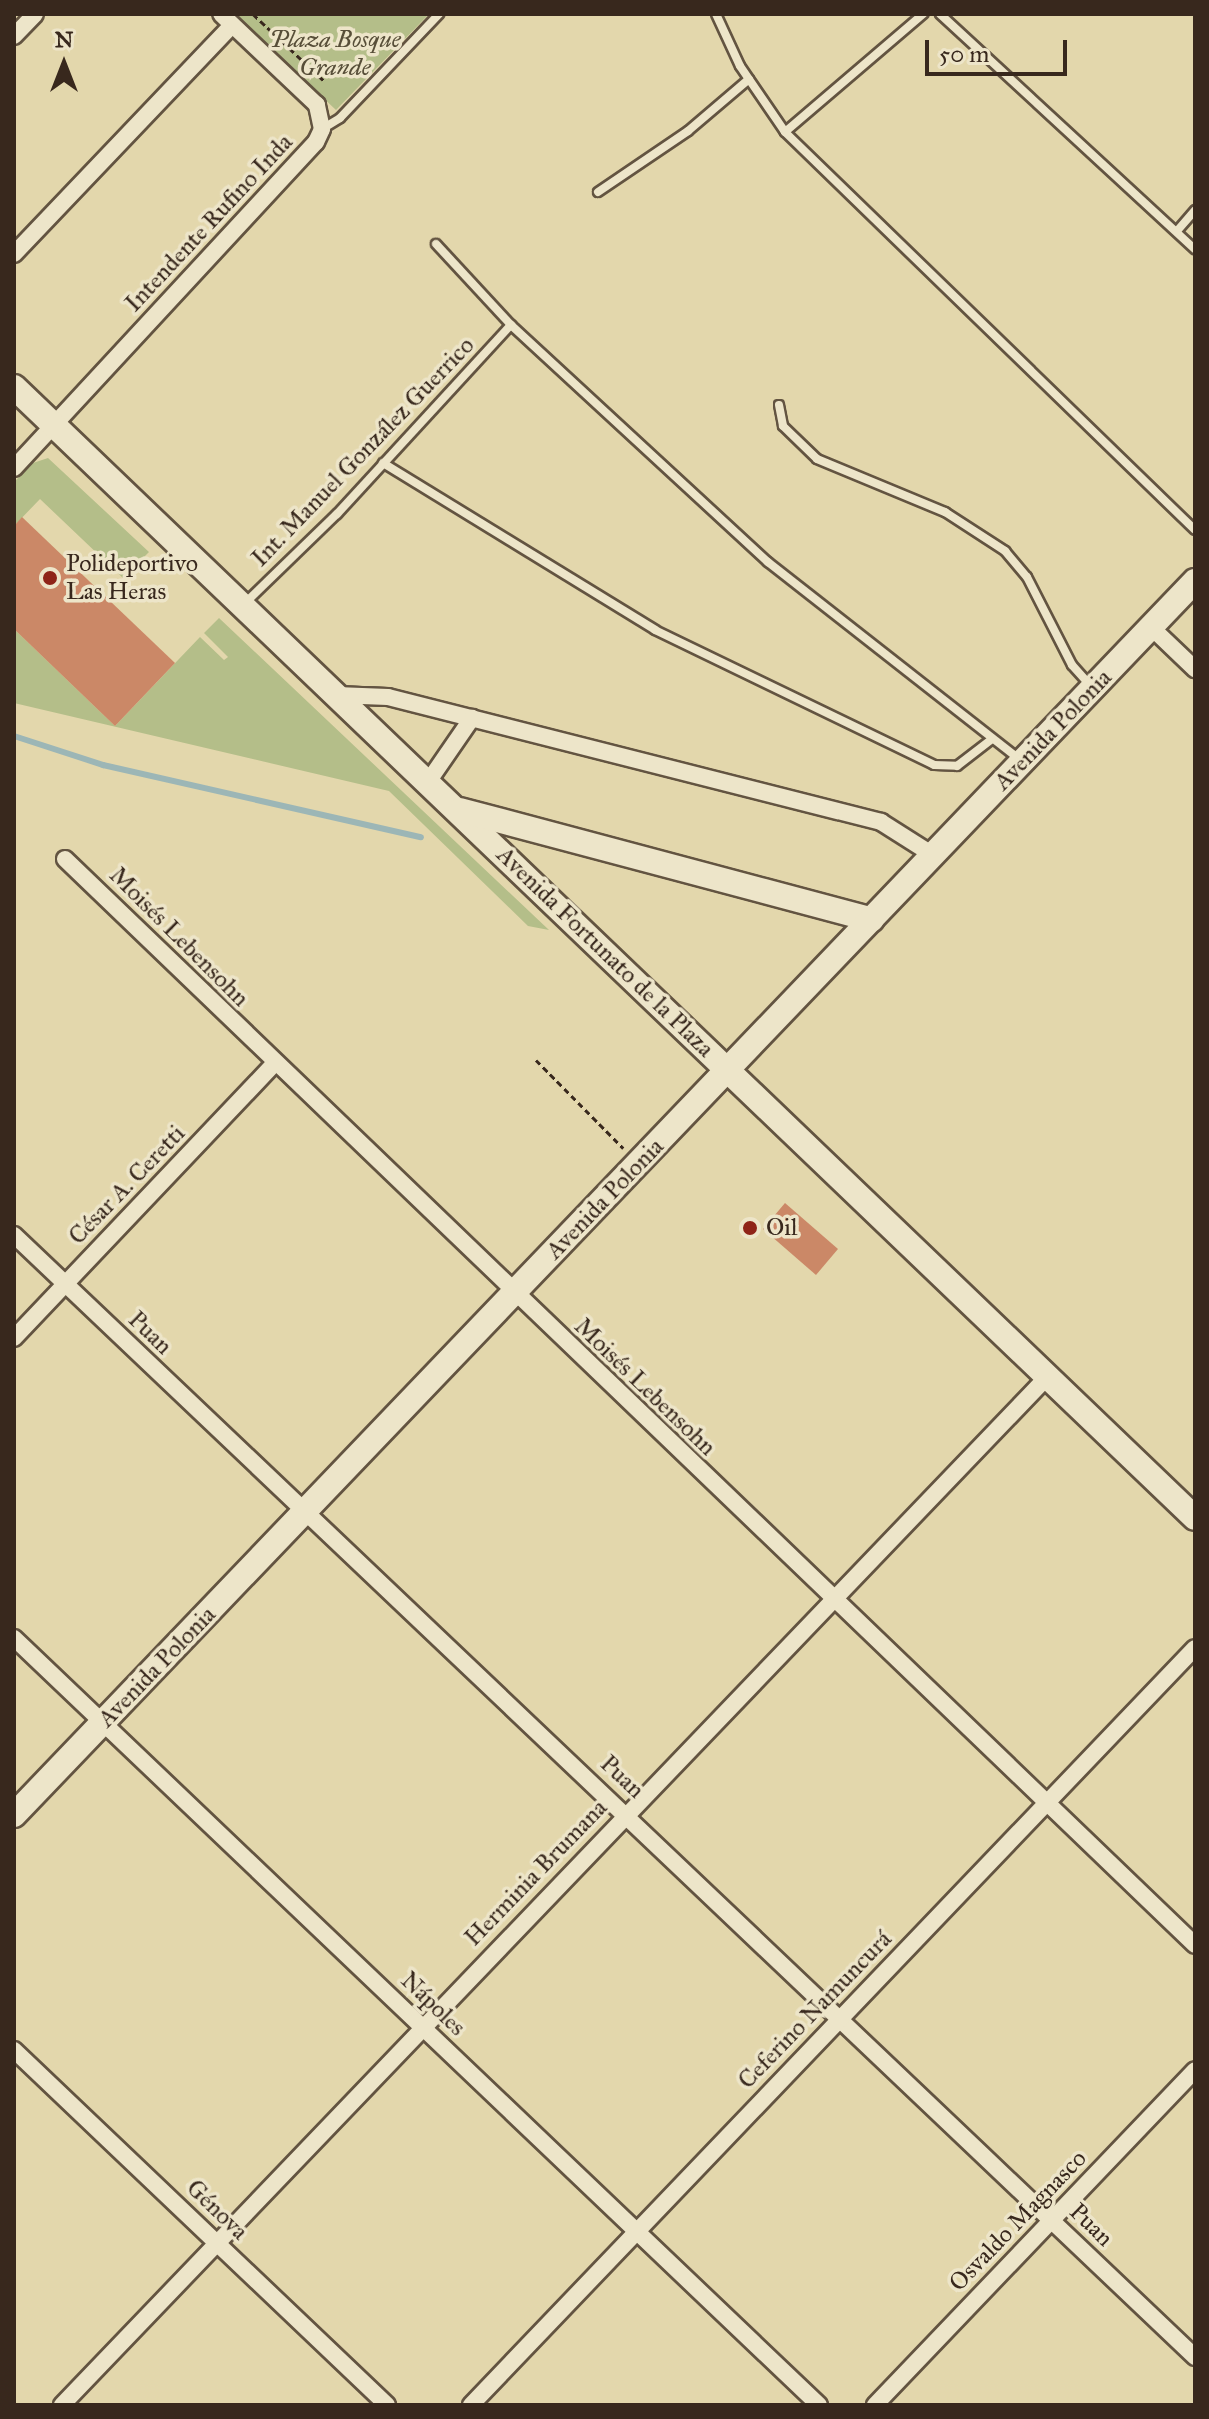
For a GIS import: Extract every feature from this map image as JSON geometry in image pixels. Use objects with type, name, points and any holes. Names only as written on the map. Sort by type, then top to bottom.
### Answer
[{"type":"main road","name":"Avenida Fortunato de la Plaza","points":[[14,387],[1195,1518]]},
{"type":"main road","name":"Avenida Polonia","points":[[14,1815],[1195,581]]},
{"type":"main road","points":[[456,809],[872,920]]},
{"type":"street","points":[[14,36],[35,14]]},
{"type":"street","points":[[14,254],[226,19],[317,105],[322,129]]},
{"type":"street","name":"Intendente Rufino Inda","points":[[14,468],[316,142],[322,129]]},
{"type":"street","points":[[1151,627],[1195,669]]},
{"type":"street","points":[[336,695],[388,697],[881,822],[933,855]]},
{"type":"street","points":[[428,782],[472,718]]},
{"type":"street","name":"Moisés Lebensohn","points":[[65,859],[513,1295],[1195,1945]]},
{"type":"street","name":"César A. Ceretti","points":[[14,1338],[274,1064]]},
{"type":"street","name":"Puan","points":[[14,1235],[304,1513],[842,2017],[1195,2357]]},
{"type":"street","name":"Herminia Brumana","points":[[62,2405],[215,2241],[1047,1377]]},
{"type":"street","name":"Nápoles","points":[[14,1638],[819,2405]]},
{"type":"street","name":"Ceferino Namuncurá","points":[[471,2405],[1195,1648]]},
{"type":"street","name":"Génova","points":[[14,2050],[387,2405]]},
{"type":"street","name":"Osvaldo Magnasco","points":[[875,2405],[1195,2070]]},
{"type":"lane","name":"Intendente Rufino Inda","points":[[322,129],[340,118],[439,14]]},
{"type":"lane","points":[[716,14],[749,79],[785,132],[1195,530]]},
{"type":"lane","points":[[785,132],[923,14]]},
{"type":"lane","points":[[940,14],[1195,249]]},
{"type":"lane","points":[[598,192],[688,131],[749,79]]},
{"type":"lane","points":[[1177,231],[1195,210]]},
{"type":"lane","points":[[436,244],[511,325],[787,578],[1022,762]]},
{"type":"lane","name":"Int. Manuel González Guerrico","points":[[243,606],[383,463],[511,325]]},
{"type":"lane","points":[[779,405],[783,426],[795,442],[817,459],[945,512],[1005,551],[1027,577],[1072,665],[1093,688]]},
{"type":"lane","points":[[383,463],[655,630],[934,765],[957,766],[992,739]]},
{"type":"path","points":[[253,14],[324,81]]},
{"type":"path","points":[[536,1060],[639,1164]]},
{"type":"green space","name":"Plaza Bosque Grande","points":[[234,14],[429,14],[336,110]]},
{"type":"green space","points":[[48,458],[149,552],[123,578],[40,499],[14,526],[14,482],[33,463]]},
{"type":"green space","points":[[219,618],[549,930],[528,926],[389,791],[14,703],[14,629],[115,726],[200,637],[224,660],[228,657],[204,633]]},
{"type":"building","name":"Polideportivo Las Heras","points":[[22,517],[175,663],[115,726],[14,629],[14,526]]},
{"type":"building","points":[[785,1203],[838,1249],[816,1275],[763,1229]]},
{"type":"waterway","points":[[14,736],[103,765],[421,837]]},
{"type":"place","name":"Polideportivo Las Heras","points":[[50,578]]},
{"type":"place","name":"Oil","points":[[750,1228]]}]
